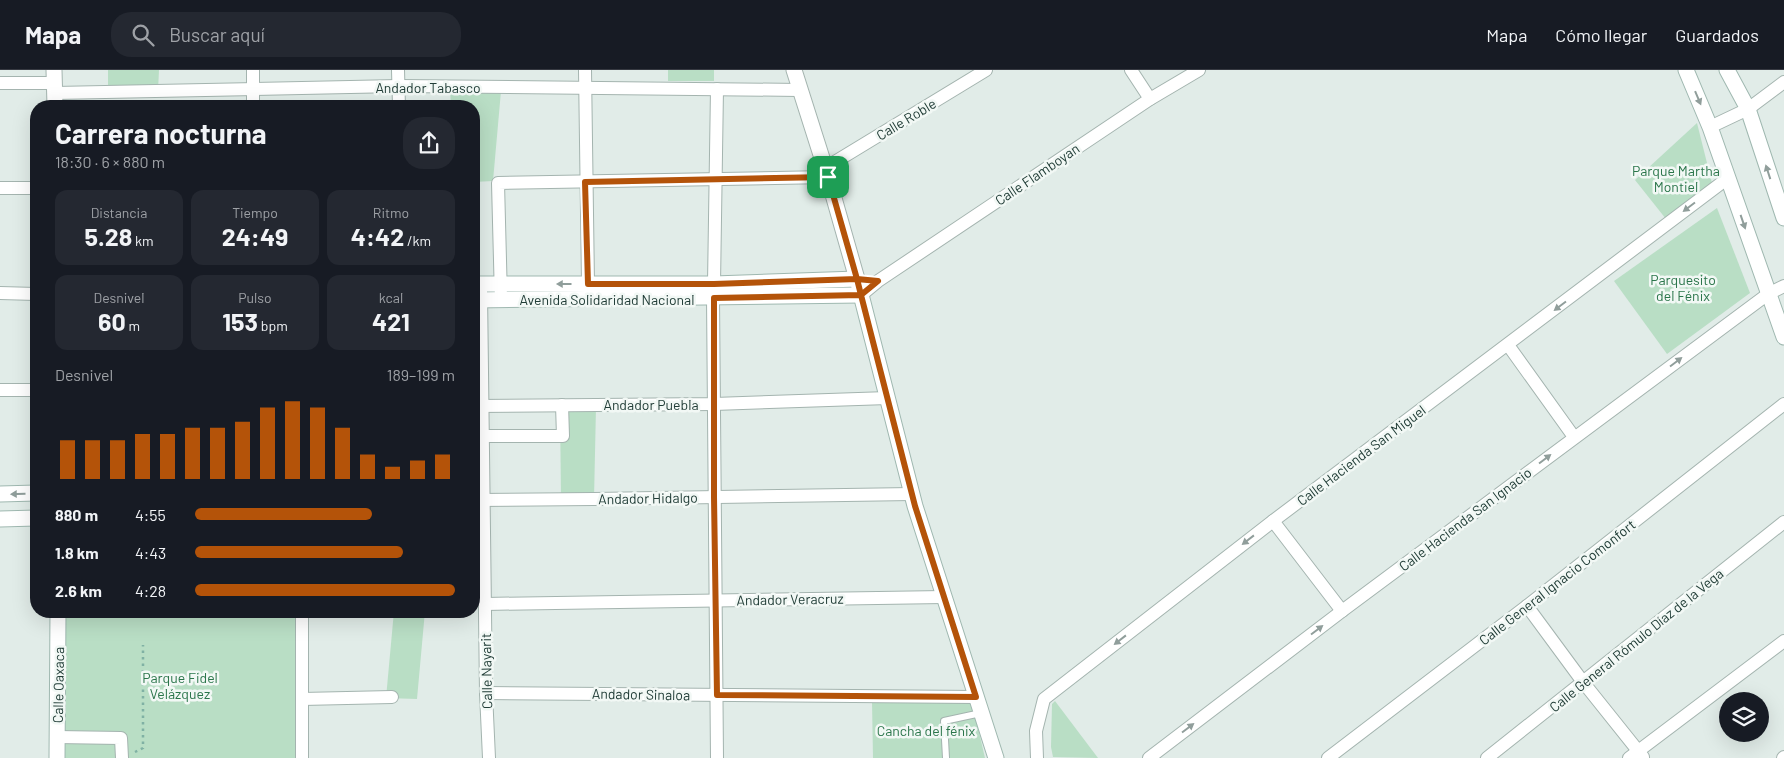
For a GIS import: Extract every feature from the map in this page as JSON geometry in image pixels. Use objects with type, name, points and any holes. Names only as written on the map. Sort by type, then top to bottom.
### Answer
[{"type":"main road","points":[[794,70],[827,172],[857,279],[912,494],[996,758]]},
{"type":"main road","points":[[1686,70],[1710,127],[1784,337]]},
{"type":"main road","points":[[1726,70],[1748,109],[1784,218]]},
{"type":"main road","name":"Avenida Solidaridad Nacional","points":[[480,300],[714,291],[857,279]]},
{"type":"main road","name":"Avenida Solidaridad Nacional","points":[[480,284],[588,284],[714,291],[861,295]]},
{"type":"main road","points":[[0,494],[30,493]]},
{"type":"main road","points":[[0,519],[30,518]]},
{"type":"main road","name":"Calle Oaxaca","points":[[57,758],[58,618]]},
{"type":"street","points":[[253,70],[253,100]]},
{"type":"street","points":[[398,70],[399,100]]},
{"type":"street","points":[[585,70],[585,182],[588,284]]},
{"type":"street","name":"Calle Roble","points":[[827,172],[986,70]]},
{"type":"street","points":[[1131,70],[1150,99]]},
{"type":"street","name":"Calle Flamboyan","points":[[861,295],[878,281],[1150,99],[1198,70]]},
{"type":"street","points":[[1710,127],[1748,109],[1784,82]]},
{"type":"street","name":"Andador Tabasco","points":[[0,83],[55,88],[253,89],[398,86],[800,90]]},
{"type":"street","points":[[717,89],[714,291],[717,758]]},
{"type":"street","points":[[501,300],[498,183],[716,180],[827,172]]},
{"type":"street","name":"Calle Hacienda San Miguel","points":[[1037,758],[1036,731],[1044,699],[1273,521],[1728,178]]},
{"type":"street","points":[[0,188],[30,188]]},
{"type":"street","points":[[857,279],[878,281]]},
{"type":"street","name":"Calle Hacienda San Ignacio","points":[[1149,758],[1574,437],[1768,294],[1784,286]]},
{"type":"street","points":[[0,293],[30,294]]},
{"type":"street","points":[[1508,345],[1574,437]]},
{"type":"street","points":[[0,390],[30,390]]},
{"type":"street","name":"Andador Puebla","points":[[480,406],[714,404],[888,398]]},
{"type":"street","name":"Calle General Ignacio Comonfort","points":[[1328,758],[1527,606],[1784,404]]},
{"type":"street","points":[[483,436],[563,436],[562,405]]},
{"type":"street","name":"Calle Nayarit","points":[[480,418],[483,436],[480,484]]},
{"type":"street","name":"Andador Hidalgo","points":[[480,500],[912,494]]},
{"type":"street","name":"Calle Nayarit","points":[[480,517],[485,604],[489,758]]},
{"type":"street","points":[[1273,521],[1342,611]]},
{"type":"street","name":"Calle General Rómulo Díaz de la Vega","points":[[1487,758],[1784,522]]},
{"type":"street","name":"Andador Veracruz","points":[[485,604],[944,597]]},
{"type":"street","points":[[1527,606],[1637,756],[1784,641]]},
{"type":"street","points":[[302,618],[302,758]]},
{"type":"street","name":"Andador Sinaloa","points":[[486,692],[976,697]]},
{"type":"street","points":[[302,700],[392,697]]},
{"type":"street","points":[[57,738],[121,738],[126,756]]},
{"type":"lane","points":[[946,758],[944,721],[982,713]]},
{"type":"path","points":[[126,756],[144,748],[143,645]]},
{"type":"green space","points":[[108,70],[159,70],[158,91],[108,90]]},
{"type":"green space","points":[[668,70],[714,70],[714,81],[668,81]]},
{"type":"green space","points":[[450,90],[501,91],[493,181],[480,182],[480,100],[451,100]]},
{"type":"green space","name":"Parque Martha Montiel","points":[[1697,123],[1712,183],[1666,219],[1635,180]]},
{"type":"green space","name":"Parquesito del Fénix","points":[[1717,208],[1750,293],[1667,354],[1614,281]]},
{"type":"green space","points":[[596,407],[594,499],[561,500],[560,408]]},
{"type":"green space","name":"Parque Fidel Velázquez","points":[[58,618],[302,618],[302,758],[57,758]]},
{"type":"green space","points":[[393,618],[424,618],[417,699],[386,698]]},
{"type":"green space","points":[[1055,701],[1098,758],[1053,757],[1051,747],[1052,704]]},
{"type":"green space","name":"Cancha del fénix","points":[[872,702],[972,702],[985,758],[873,758]]},
{"type":"route","points":[[828,177],[585,182],[588,284],[714,284],[857,279],[861,295],[714,298],[714,497],[717,695],[976,697],[915,506],[861,295],[878,281],[857,279],[828,177]]}]
